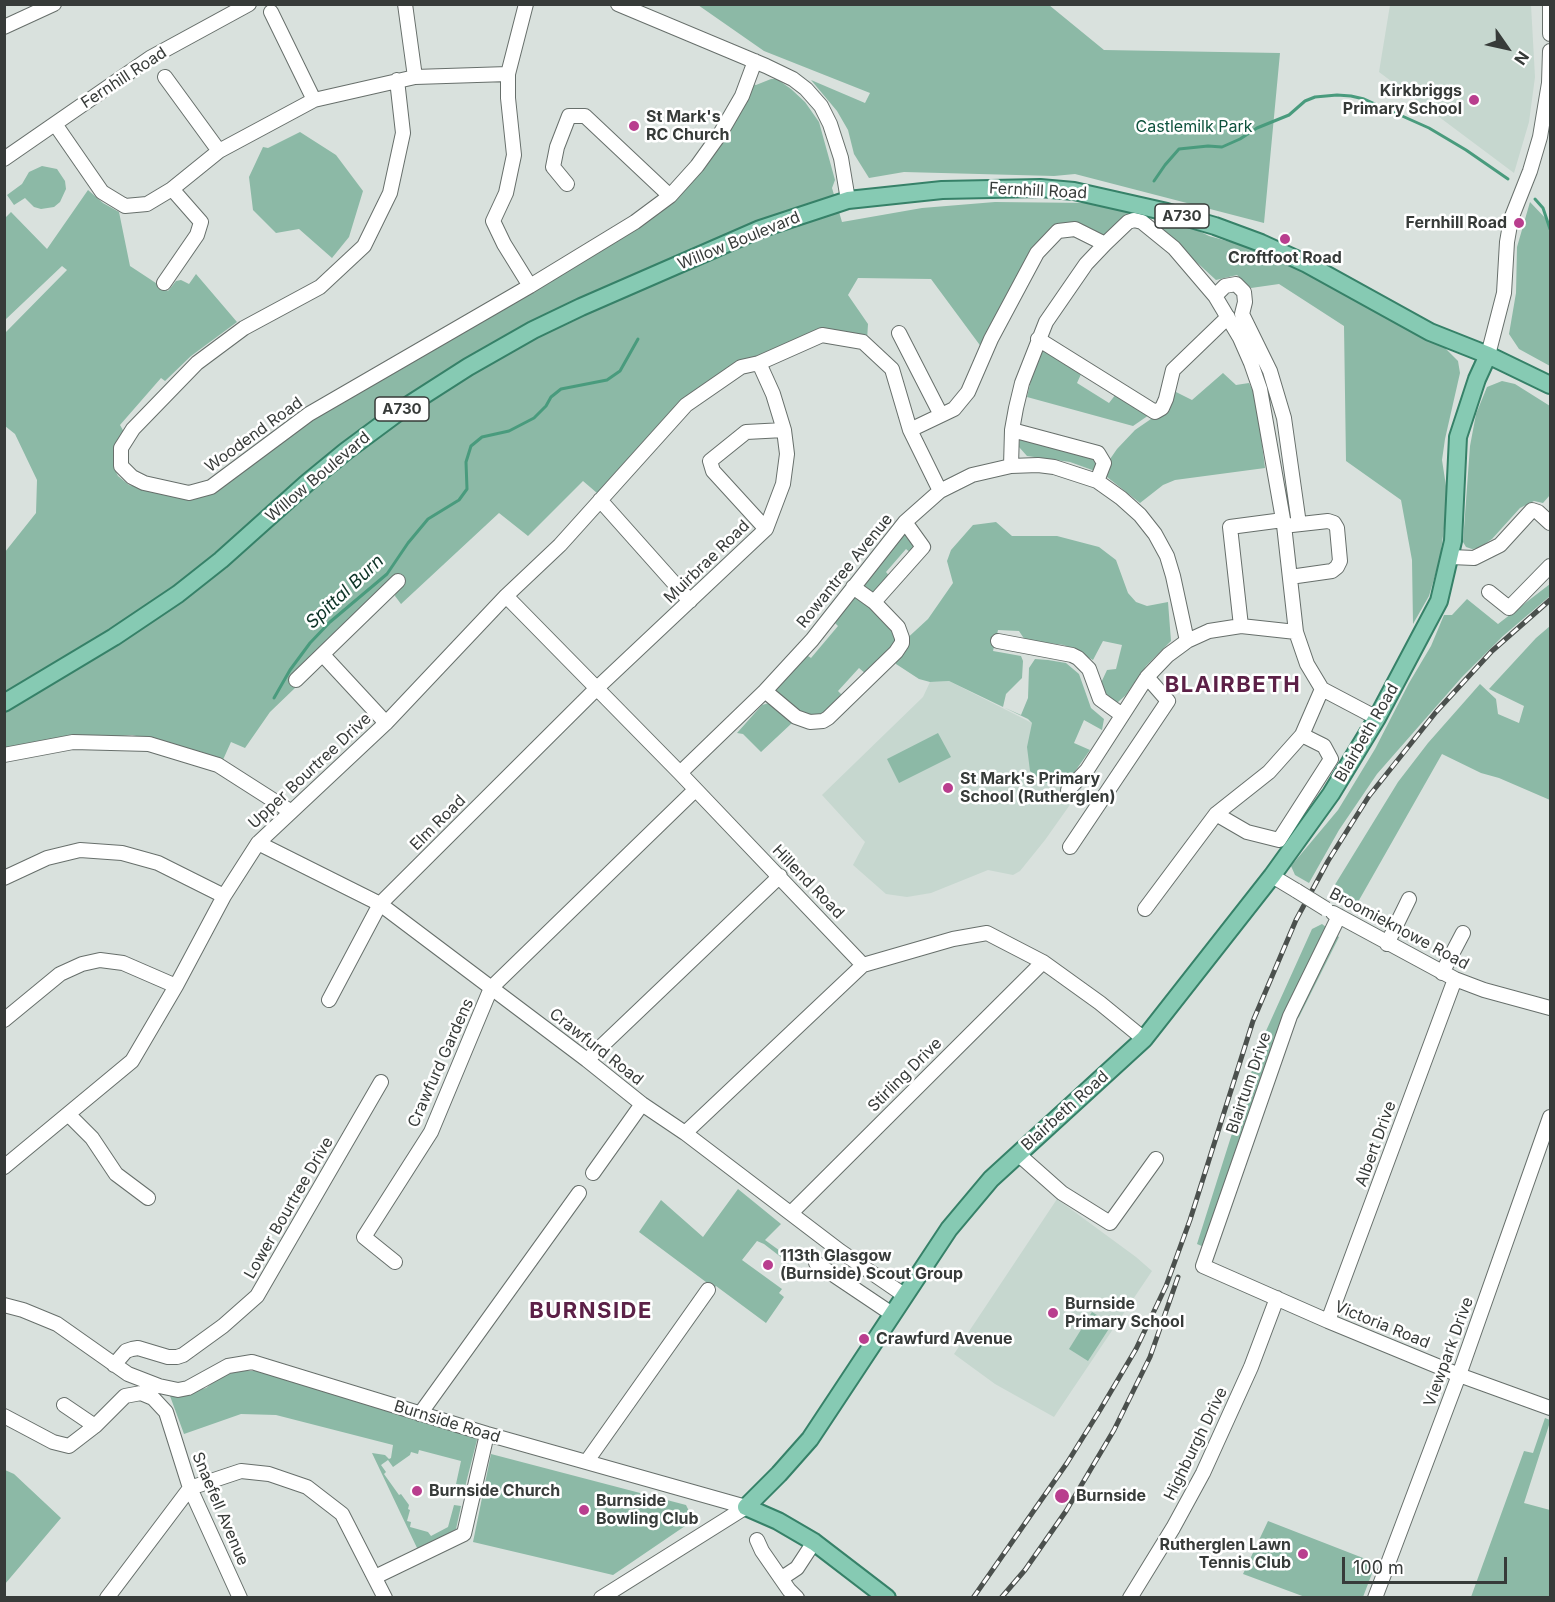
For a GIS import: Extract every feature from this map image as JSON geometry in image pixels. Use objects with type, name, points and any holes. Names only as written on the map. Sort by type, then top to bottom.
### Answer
[{"type":"main road","name":"Fernhill Road","points":[[848,200],[984,188],[1074,190],[1116,199],[1215,226],[1261,243],[1307,264],[1430,332],[1488,355],[1551,385]]},
{"type":"main road","name":"Willow Boulevard","points":[[4,702],[105,643],[178,594],[221,560],[346,451],[404,408],[468,367],[533,330],[571,312],[760,229],[848,200]]},
{"type":"main road","name":"Blairbeth Road","points":[[746,1507],[810,1440],[949,1228],[991,1179],[1144,1039],[1272,876],[1331,794],[1377,718],[1439,601],[1454,541],[1458,437],[1477,379],[1488,355]]},
{"type":"main road","name":"Burnside Road","points":[[746,1507],[778,1521],[814,1542],[887,1598]]},
{"type":"street","points":[[4,27],[54,4]]},
{"type":"street","name":"Fernhill Road","points":[[4,159],[150,58],[249,4]]},
{"type":"street","points":[[405,4],[415,77]]},
{"type":"street","points":[[526,4],[508,74],[514,154],[506,193],[493,221],[504,244],[530,286]]},
{"type":"street","points":[[618,4],[755,61],[806,89],[821,106],[830,124],[841,158],[848,200]]},
{"type":"street","points":[[1550,4],[1551,34]]},
{"type":"street","points":[[271,12],[314,100]]},
{"type":"street","points":[[1488,355],[1504,293],[1507,242],[1511,219],[1545,138],[1551,51]]},
{"type":"street","name":"Woodend Road","points":[[397,80],[403,133],[390,193],[364,246],[320,287],[244,328],[197,363],[133,429],[121,448],[121,466],[132,477],[189,493],[210,487],[309,414],[530,286],[635,222],[670,196],[697,166],[720,134],[741,96],[755,61]]},
{"type":"street","points":[[55,124],[102,192],[125,206],[147,204],[172,189],[219,151],[314,100],[415,77],[508,74]]},
{"type":"street","points":[[165,77],[219,151]]},
{"type":"street","points":[[567,184],[553,167],[557,147],[569,116],[585,116],[670,196]]},
{"type":"street","points":[[164,283],[197,235],[201,222],[172,189]]},
{"type":"street","points":[[1011,466],[1012,430],[1022,383],[1046,322],[1086,264],[1104,244],[1128,222],[1134,220],[1142,222],[1174,248],[1215,297],[1248,355],[1260,389],[1284,523],[1296,632],[1307,664],[1322,689],[1377,718]]},
{"type":"street","points":[[910,430],[954,409],[968,392],[991,339],[1037,253],[1058,231],[1075,229],[1104,244]]},
{"type":"street","points":[[175,267],[187,276]]},
{"type":"street","points":[[1215,297],[1225,286],[1236,284],[1244,291],[1245,302],[1242,314],[1270,371],[1284,418],[1299,524]]},
{"type":"street","points":[[1038,339],[1155,412],[1162,408],[1166,399],[1173,370],[1228,317]]},
{"type":"street","points":[[898,333],[941,415]]},
{"type":"street","name":"Upper Bourtree Drive","points":[[4,1167],[132,1061],[176,986],[224,896],[258,843],[386,723],[506,596],[560,545],[686,405],[741,368],[759,363],[822,335],[863,342],[892,369],[910,430],[940,491]]},
{"type":"street","name":"Muirbrae Road","points":[[596,689],[766,529],[783,484],[787,454],[784,430],[773,394],[759,363]]},
{"type":"street","points":[[766,529],[713,471],[710,461],[746,432],[784,430]]},
{"type":"street","points":[[1012,430],[1098,453],[1104,463],[1097,481]]},
{"type":"street","name":"Rowantree Avenue","points":[[680,773],[765,691],[812,640],[904,522],[940,491],[972,475],[1011,466],[1054,467],[1097,481],[1121,498],[1140,515],[1155,534],[1167,556],[1187,641]]},
{"type":"street","points":[[600,500],[690,601]]},
{"type":"street","points":[[1451,557],[1481,556],[1500,545],[1532,510],[1551,523]]},
{"type":"street","points":[[1241,626],[1230,527],[1328,521],[1334,523],[1337,528],[1340,561],[1337,567],[1332,571],[1290,577]]},
{"type":"street","points":[[874,602],[924,547],[904,522]]},
{"type":"street","points":[[1489,592],[1509,608],[1551,566]]},
{"type":"street","points":[[296,680],[399,581]]},
{"type":"street","points":[[765,691],[801,720],[813,722],[828,718],[896,652],[902,643],[902,633],[874,602],[853,586]]},
{"type":"street","name":"Hillend Road","points":[[506,596],[864,965]]},
{"type":"street","points":[[1068,790],[1088,770],[1147,676],[1187,641],[1209,631],[1241,626],[1296,632]]},
{"type":"street","points":[[998,641],[1078,658],[1089,669],[1100,699],[1122,715]]},
{"type":"street","points":[[323,655],[386,723]]},
{"type":"street","points":[[1070,847],[1168,701],[1147,676]]},
{"type":"street","name":"Elm Road","points":[[329,1000],[380,903],[596,689]]},
{"type":"street","points":[[1145,909],[1216,814],[1269,772],[1302,735],[1322,689]]},
{"type":"street","points":[[1216,814],[1247,832],[1279,840],[1330,759],[1324,746],[1302,735]]},
{"type":"street","points":[[4,755],[73,742],[149,744],[218,765],[290,811]]},
{"type":"street","points":[[491,988],[695,790]]},
{"type":"street","name":"Crawfurd Road","points":[[258,843],[380,903],[642,1104],[685,1133],[840,1251],[904,1295]]},
{"type":"street","points":[[4,878],[47,858],[80,850],[122,854],[158,863],[224,896]]},
{"type":"street","points":[[587,1060],[780,876]]},
{"type":"street","name":"Broomieknowe Road","points":[[1272,876],[1387,944],[1455,979],[1484,990],[1548,1003]]},
{"type":"street","points":[[1387,944],[1409,899]]},
{"type":"street","name":"Blairtum Drive","points":[[1203,1266],[1290,1016],[1339,916]]},
{"type":"street","points":[[685,1133],[864,965],[953,939],[987,933],[1043,962],[1100,1003],[1144,1039]]},
{"type":"street","points":[[1442,973],[1463,933]]},
{"type":"street","points":[[4,1020],[60,974],[100,960],[123,963],[176,986]]},
{"type":"street","name":"Stirling Drive","points":[[791,1213],[1043,962]]},
{"type":"street","name":"Albert Drive","points":[[1328,1321],[1455,979]]},
{"type":"street","name":"Crawfurd Gardens","points":[[395,1262],[364,1237],[431,1132],[491,988]]},
{"type":"street","name":"Lower Bourtree Drive","points":[[114,1365],[126,1351],[138,1348],[177,1358],[223,1326],[257,1296],[381,1082]]},
{"type":"street","points":[[594,1173],[642,1104]]},
{"type":"street","points":[[68,1114],[92,1138],[116,1174],[148,1197]]},
{"type":"street","name":"Viewpark Drive","points":[[1375,1598],[1459,1375],[1551,1117]]},
{"type":"street","points":[[1018,1154],[1062,1193],[1110,1223],[1156,1159]]},
{"type":"street","points":[[420,1414],[579,1193]]},
{"type":"street","points":[[816,1263],[892,1314]]},
{"type":"street","name":"Victoria Road","points":[[1203,1266],[1459,1375],[1551,1408]]},
{"type":"street","points":[[587,1461],[708,1290]]},
{"type":"street","name":"Highburgh Drive","points":[[1130,1598],[1173,1528],[1203,1473],[1251,1367],[1277,1298]]},
{"type":"street","name":"Burnside Road","points":[[4,1305],[57,1324],[114,1365],[139,1380],[159,1386],[178,1390],[188,1388],[228,1366],[252,1362],[486,1434],[746,1507]]},
{"type":"street","name":"Snaefell Avenue","points":[[4,1416],[53,1442],[69,1446],[95,1426],[125,1396],[134,1393],[147,1395],[165,1412],[190,1488],[240,1598]]},
{"type":"street","points":[[64,1405],[95,1426]]},
{"type":"street","points":[[375,1577],[464,1534],[486,1434]]},
{"type":"street","points":[[107,1598],[190,1488],[241,1471],[269,1473],[307,1487],[342,1514],[385,1598]]},
{"type":"street","name":"Blairbeth Road","points":[[601,1598],[746,1507]]},
{"type":"street","points":[[757,1540],[762,1551],[797,1598]]},
{"type":"street","points":[[782,1578],[797,1568],[814,1542]]},
{"type":"shaded area","name":"Kirkbriggs Primary School","points":[[1390,5],[1531,5],[1535,77],[1529,122],[1514,173],[1379,72]]},
{"type":"shaded area","name":"St Mark's Primary School (Rutherglen)","points":[[949,681],[1032,723],[1055,786],[1066,786],[1074,799],[1045,840],[1020,871],[1013,875],[988,870],[931,893],[907,897],[886,894],[853,865],[865,842],[822,795],[923,697],[930,682]]},
{"type":"shaded area","name":"Burnside Primary School","points":[[1057,1199],[1152,1271],[1054,1417],[995,1384],[954,1354]]},
{"type":"green space","name":"Castlemilk Park","points":[[698,5],[1049,5],[1104,50],[1280,53],[1264,223],[1075,174],[1054,176],[904,172],[869,178],[854,154],[848,130],[837,111],[811,80],[865,103],[870,93],[764,51]]},
{"type":"green space","points":[[777,79],[791,89],[805,102],[819,122],[835,180],[832,188],[842,222],[922,208],[995,202],[1090,203],[1137,212],[1138,216],[1103,238],[1060,226],[982,348],[931,279],[858,278],[848,295],[868,324],[867,340],[838,333],[697,390],[666,416],[597,493],[583,481],[528,536],[499,513],[401,604],[395,596],[396,591],[270,712],[245,748],[231,742],[222,762],[167,743],[132,735],[68,740],[5,752],[5,552],[36,513],[37,480],[15,434],[5,426],[5,333],[67,270],[62,266],[5,320],[5,218],[11,212],[47,249],[88,190],[103,203],[119,212],[130,266],[168,291],[176,281],[181,280],[189,284],[196,274],[237,322],[191,356],[165,381],[161,378],[120,425],[124,432],[113,453],[114,468],[118,476],[129,485],[179,497],[197,497],[315,418],[603,247],[713,154],[732,127],[753,84]]},
{"type":"green space","points":[[300,132],[336,155],[363,191],[349,237],[332,258],[299,229],[276,233],[253,210],[249,177],[263,147],[268,148]]},
{"type":"green space","points":[[42,166],[57,169],[65,181],[66,189],[60,202],[54,207],[41,209],[34,207],[25,198],[14,205],[7,195],[22,184],[29,172]]},
{"type":"green space","points":[[1530,202],[1550,223],[1550,366],[1519,349],[1509,334],[1516,293],[1517,247]]},
{"type":"green space","points":[[1157,217],[1185,224],[1209,236],[1263,251],[1281,259],[1441,344],[1458,361],[1460,373],[1442,460],[1448,499],[1440,558],[1429,596],[1413,624],[1412,560],[1401,500],[1346,461],[1344,326],[1279,284],[1251,288],[1237,275],[1216,280],[1155,224]]},
{"type":"green space","points":[[1042,350],[1082,372],[1077,383],[1109,403],[1116,394],[1149,415],[1133,426],[1027,397],[1037,355]]},
{"type":"green space","points":[[1223,373],[1236,385],[1249,383],[1253,391],[1265,468],[1175,480],[1163,485],[1140,503],[1107,477],[1105,474],[1108,462],[1117,449],[1135,430],[1164,410],[1174,391],[1192,400]]},
{"type":"green space","points":[[1502,381],[1515,384],[1550,406],[1550,495],[1543,503],[1534,501],[1520,508],[1492,539],[1479,548],[1472,549],[1466,547],[1463,542],[1470,446],[1476,414],[1487,387]]},
{"type":"green space","points":[[1020,437],[1099,460],[1095,471],[1070,462],[1027,456],[1019,447]]},
{"type":"green space","points":[[996,522],[1012,536],[1057,536],[1099,547],[1116,560],[1128,593],[1136,602],[1147,606],[1168,602],[1171,641],[1146,666],[1126,695],[1118,702],[1107,701],[1100,685],[1107,670],[1116,669],[1122,645],[1103,641],[1093,660],[1064,645],[1025,640],[1019,631],[998,630],[993,651],[1021,656],[1023,661],[1022,678],[1006,694],[1003,707],[949,681],[930,682],[919,679],[896,664],[895,658],[902,643],[928,619],[953,583],[947,561],[951,550],[973,525]]},
{"type":"green space","points":[[903,533],[910,536],[916,546],[912,554],[906,549],[886,572],[891,578],[873,595],[863,587],[863,584]]},
{"type":"green space","points":[[1550,584],[1550,596],[1503,636],[1462,677],[1377,774],[1339,830],[1309,883],[1295,875],[1291,866],[1338,810],[1375,749],[1431,646],[1444,615],[1452,615],[1467,599],[1498,624]]},
{"type":"green space","points":[[856,596],[894,627],[897,643],[866,674],[859,668],[838,691],[844,697],[828,713],[810,719],[778,696],[774,690],[805,654],[811,658],[838,626],[833,621],[851,597]]},
{"type":"green space","points":[[1550,626],[1550,800],[1499,778],[1481,773],[1442,754],[1354,909],[1328,896],[1398,782],[1428,743],[1480,684],[1496,699],[1498,714],[1519,723],[1524,706],[1489,689]]},
{"type":"green space","points":[[1035,659],[1048,660],[1066,663],[1079,674],[1091,708],[1104,719],[1102,730],[1084,720],[1074,743],[1090,750],[1071,777],[1058,786],[1043,782],[1030,771],[1027,747],[1032,723],[1004,707],[1021,715],[1028,698],[1029,668]]},
{"type":"green space","points":[[769,703],[792,723],[761,752],[743,734],[737,733],[762,705]]},
{"type":"green space","points":[[938,733],[951,757],[899,783],[887,759]]},
{"type":"green space","points":[[1322,924],[1339,937],[1299,1017],[1274,1041],[1204,1247],[1197,1244],[1261,1042],[1312,929]]},
{"type":"green space","points":[[738,1189],[781,1224],[765,1240],[798,1261],[797,1263],[789,1257],[786,1261],[757,1241],[742,1260],[782,1289],[779,1293],[784,1297],[766,1323],[716,1286],[714,1288],[639,1232],[661,1200],[703,1237]]},
{"type":"green space","points":[[1092,1312],[1112,1324],[1088,1361],[1069,1349]]},
{"type":"green space","points":[[242,1371],[258,1371],[473,1435],[477,1440],[465,1487],[456,1484],[461,1461],[419,1450],[418,1454],[411,1452],[393,1467],[388,1460],[381,1465],[386,1472],[384,1474],[409,1505],[407,1521],[411,1522],[410,1527],[428,1532],[431,1536],[448,1527],[454,1505],[461,1506],[456,1529],[418,1550],[372,1453],[385,1455],[389,1459],[393,1445],[276,1415],[241,1414],[184,1434],[170,1396],[206,1388],[223,1375]]},
{"type":"green space","points":[[1545,1418],[1550,1422],[1524,1503],[1550,1510],[1550,1597],[1471,1597],[1524,1451],[1533,1453]]},
{"type":"green space","name":"Burnside Bowling Club","points":[[491,1454],[686,1505],[691,1515],[688,1524],[613,1575],[473,1542]]},
{"type":"green space","points":[[5,1470],[14,1474],[61,1518],[5,1584]]},
{"type":"green space","name":"Rutherglen Lawn Tennis Club","points":[[1268,1521],[1376,1563],[1363,1597],[1305,1597],[1243,1574]]},
{"type":"waterway","name":"Spittal Burn","points":[[1154,181],[1179,149],[1222,147],[1257,128],[1289,115],[1305,101],[1315,97],[1337,95],[1364,99],[1429,128],[1508,179]]},
{"type":"waterway","name":"Spittal Burn","points":[[1535,199],[1543,208],[1550,229]]},
{"type":"waterway","name":"Spittal Burn","points":[[274,698],[290,670],[310,643],[330,622],[387,574],[428,519],[459,500],[467,489],[466,462],[471,446],[482,437],[509,431],[534,418],[551,397],[561,389],[607,380],[620,371],[638,339]]},
{"type":"railway","points":[[973,1598],[1067,1463],[1136,1349],[1166,1286],[1190,1220],[1253,1021],[1296,920],[1328,861],[1369,796],[1436,712],[1492,651],[1550,600]]},
{"type":"railway","points":[[1001,1598],[1025,1570],[1066,1511],[1114,1430],[1150,1357],[1178,1277]]},
{"type":"place","name":"Kirkbriggs Primary School","points":[[1474,100]]},
{"type":"place","name":"St Mark's RC Church","points":[[634,126]]},
{"type":"place","name":"Fernhill Road","points":[[1519,223]]},
{"type":"place","name":"Croftfoot Road","points":[[1285,239]]},
{"type":"place","name":"St Mark's Primary School (Rutherglen)","points":[[948,788]]},
{"type":"place","name":"113th Glasgow (Burnside) Scout Group","points":[[768,1265]]},
{"type":"place","name":"Burnside Primary School","points":[[1053,1313]]},
{"type":"place","name":"Crawfurd Avenue","points":[[864,1339]]},
{"type":"place","name":"Burnside Church","points":[[417,1491]]},
{"type":"place","name":"Burnside","points":[[1062,1496]]},
{"type":"place","name":"Burnside Bowling Club","points":[[584,1510]]},
{"type":"place","name":"Rutherglen Lawn Tennis Club","points":[[1303,1554]]},
{"type":"district","name":"BLAIRBETH","points":[[1233,685]]},
{"type":"district","name":"BURNSIDE","points":[[591,1311]]}]
